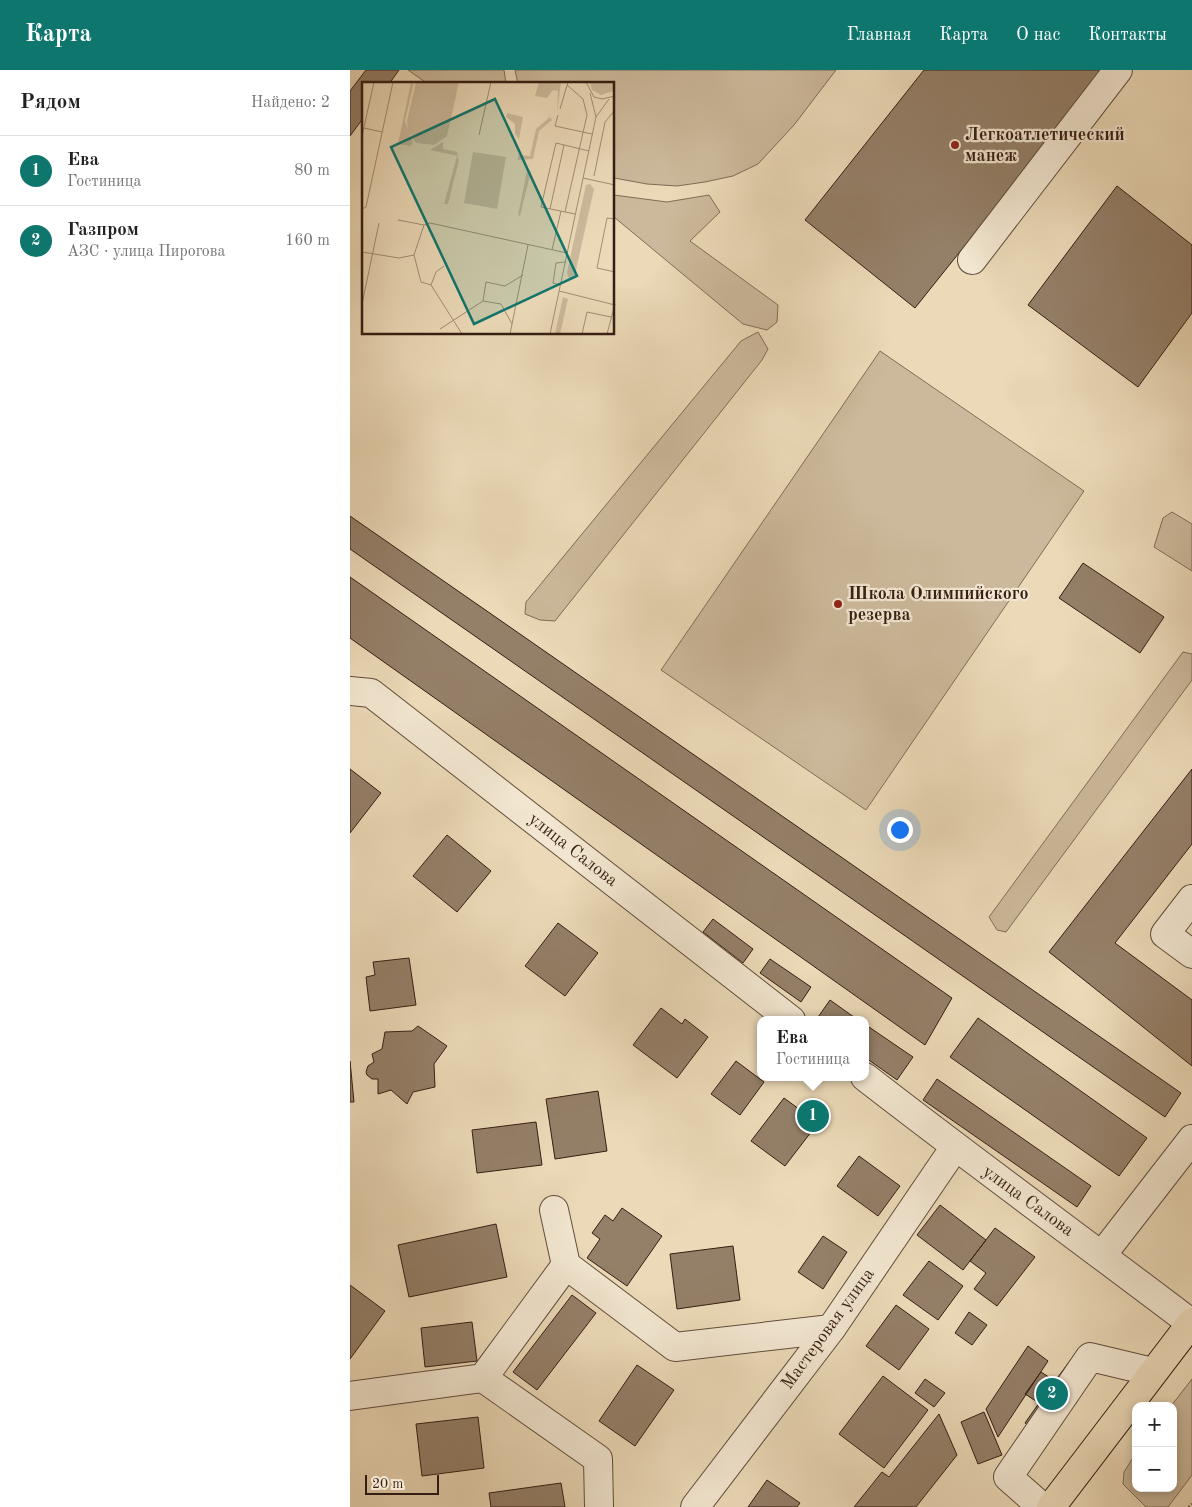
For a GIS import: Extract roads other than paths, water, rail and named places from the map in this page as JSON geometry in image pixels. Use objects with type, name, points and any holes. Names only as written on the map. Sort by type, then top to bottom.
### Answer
[{"type":"main road","points":[[1051,1507],[1192,1322]]},
{"type":"street","points":[[972,260],[1118,70]]},
{"type":"street","name":"улица Салова","points":[[350,691],[371,692],[786,1016]]},
{"type":"street","points":[[1192,899],[1165,934],[1192,954]]},
{"type":"street","name":"улица Салова","points":[[869,1080],[955,1147],[1192,1322]]},
{"type":"street","points":[[1102,1255],[1192,1139]]},
{"type":"street","name":"Мастеровая улица","points":[[695,1507],[830,1330],[955,1147]]},
{"type":"street","points":[[554,1210],[566,1265],[675,1347],[830,1330]]},
{"type":"street","points":[[483,1378],[566,1265]]},
{"type":"street","points":[[1042,1507],[1008,1477],[1090,1357],[1153,1372]]},
{"type":"street","points":[[350,1396],[483,1378],[598,1459],[599,1507]]},
{"type":"place","name":"Легкоатлетический манеж","points":[[955,145]]},
{"type":"place","name":"Школа Олимпийского резерва","points":[[838,604]]},
{"type":"place","name":"Ева","points":[[813,1116]]},
{"type":"place","name":"Газпром","points":[[1052,1394]]}]
